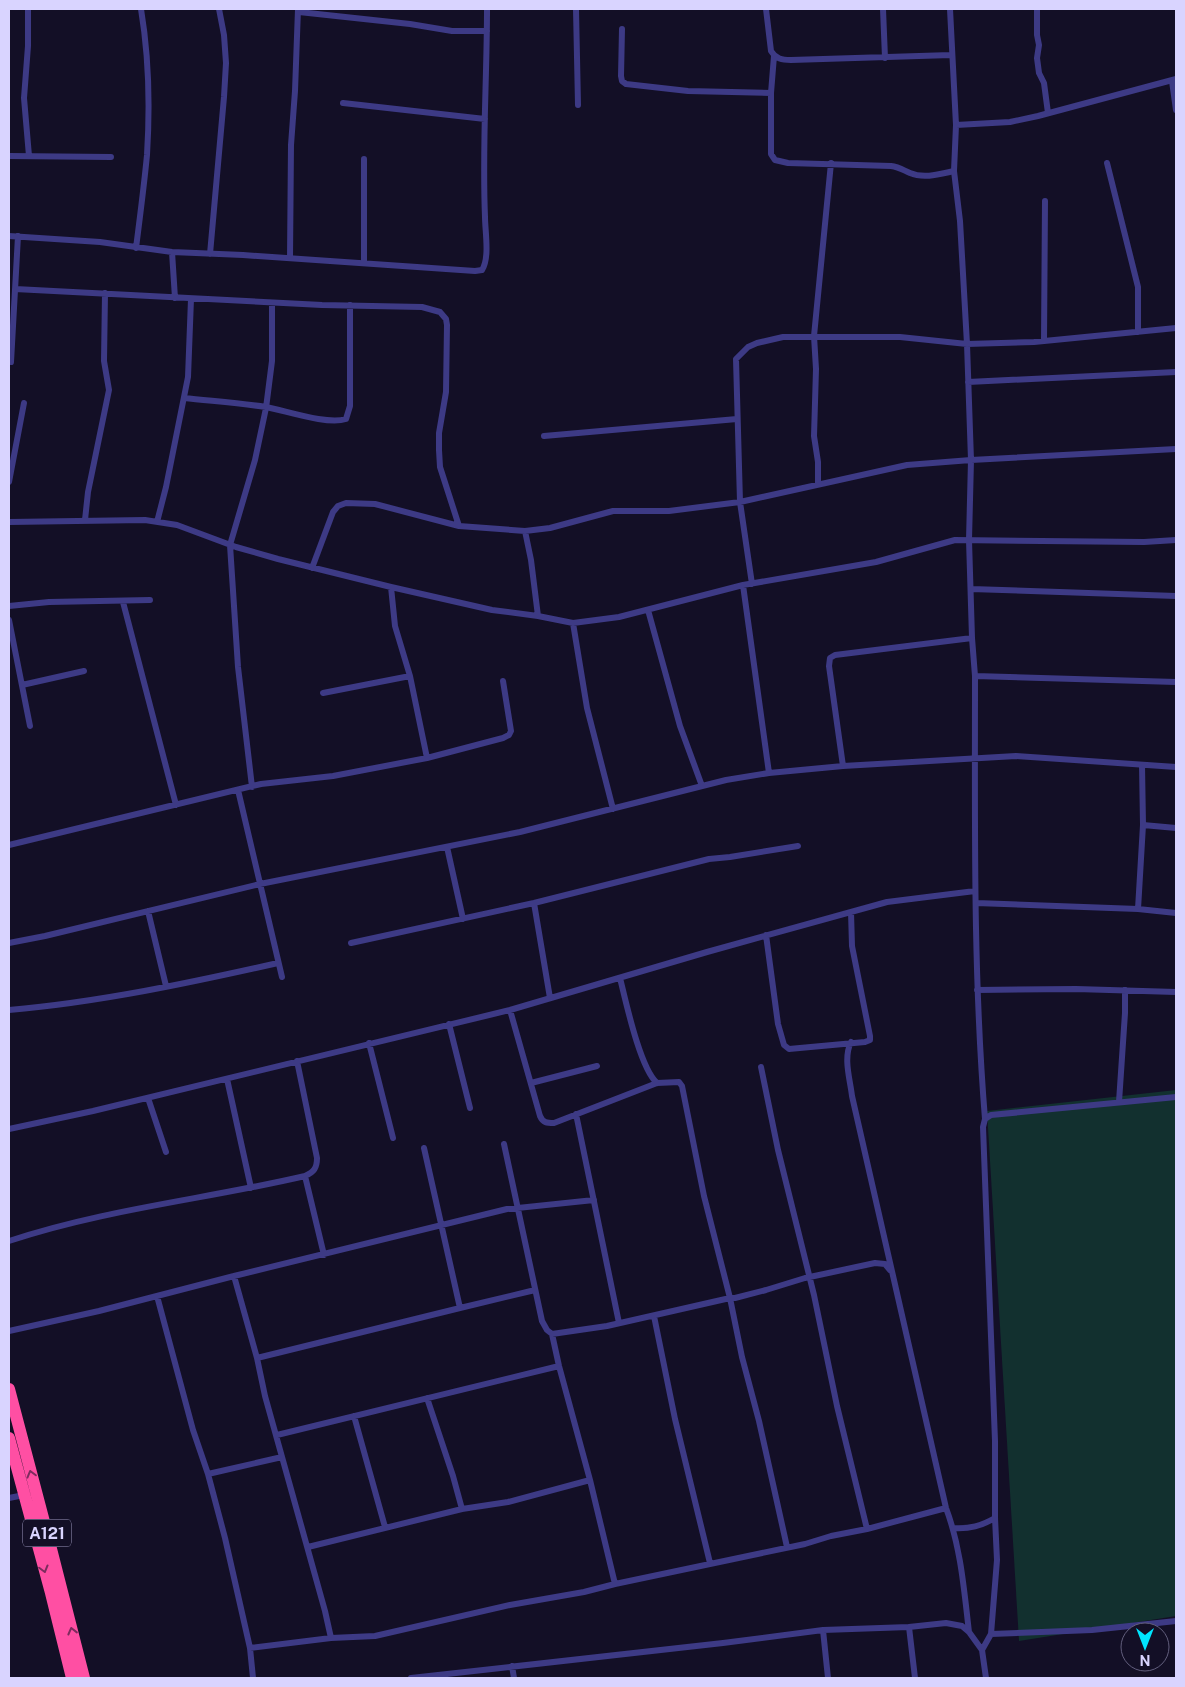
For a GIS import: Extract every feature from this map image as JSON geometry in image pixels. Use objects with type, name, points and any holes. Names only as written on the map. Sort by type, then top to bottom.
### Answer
[{"type":"highway","name":"A121","points":[[9,1389],[84,1678]]},
{"type":"highway","name":"A121","points":[[9,1438],[72,1678]]},
{"type":"street","points":[[28,9],[28,46],[24,98],[29,156]]},
{"type":"street","points":[[136,248],[146,155],[148,97],[145,34],[141,9]]},
{"type":"street","points":[[210,254],[226,63],[224,35],[219,9]]},
{"type":"street","points":[[9,236],[100,242],[172,252],[482,270],[485,266],[486,256],[484,211],[487,9]]},
{"type":"street","points":[[576,9],[578,105]]},
{"type":"street","points":[[766,9],[769,41],[774,56],[771,93],[771,154],[775,160],[901,167],[921,176],[932,176],[954,171]]},
{"type":"street","points":[[882,9],[886,58]]},
{"type":"street","points":[[950,9],[956,124],[954,171],[960,220],[971,460],[969,540],[975,676],[977,990],[984,1119],[995,1442],[997,1560],[991,1634],[982,1650]]},
{"type":"street","points":[[1037,9],[1039,45],[1037,58],[1044,83],[1048,113]]},
{"type":"street","points":[[290,258],[290,145],[299,11],[452,31],[487,31]]},
{"type":"street","points":[[622,29],[621,76],[622,81],[626,84],[688,91],[771,93]]},
{"type":"street","points":[[774,56],[791,60],[951,55]]},
{"type":"street","points":[[956,124],[1010,122],[1174,80],[1176,110]]},
{"type":"street","points":[[343,103],[485,119]]},
{"type":"street","points":[[9,156],[111,157]]},
{"type":"street","points":[[364,159],[364,262]]},
{"type":"street","points":[[818,484],[818,462],[814,436],[816,369],[814,336],[832,163]]},
{"type":"street","points":[[1107,163],[1138,287],[1138,332]]},
{"type":"street","points":[[1044,341],[1045,201]]},
{"type":"street","points":[[11,362],[18,236]]},
{"type":"street","points":[[172,252],[175,298]]},
{"type":"street","points":[[15,289],[272,303],[422,307],[438,311],[446,319],[447,325],[446,392],[439,433],[440,467],[458,526]]},
{"type":"street","points":[[84,520],[109,390],[104,361],[105,293]]},
{"type":"street","points":[[158,522],[188,377],[191,299]]},
{"type":"street","points":[[252,787],[238,668],[230,545],[256,460],[266,408],[272,361],[272,303]]},
{"type":"street","points":[[184,398],[266,408],[308,417],[340,421],[346,419],[350,406],[350,305]]},
{"type":"street","points":[[752,584],[740,502],[737,419],[736,359],[748,347],[783,336],[900,338],[967,344],[1044,341],[1176,328]]},
{"type":"street","points":[[968,382],[1176,372]]},
{"type":"street","points":[[9,482],[24,403]]},
{"type":"street","points":[[544,436],[737,419]]},
{"type":"street","points":[[312,568],[334,512],[338,506],[346,503],[375,504],[458,526],[525,530],[550,528],[613,511],[669,511],[740,502],[818,484],[855,478],[898,466],[971,460],[1176,449]]},
{"type":"street","points":[[9,522],[84,520],[145,520],[158,522],[177,526],[278,560],[492,610],[573,623],[619,617],[743,585],[876,562],[955,540],[1144,542],[1176,540]]},
{"type":"street","points":[[525,530],[538,616]]},
{"type":"street","points":[[743,585],[769,773]]},
{"type":"street","points":[[391,587],[395,626],[410,676],[427,758]]},
{"type":"street","points":[[970,588],[1176,596]]},
{"type":"street","points":[[9,606],[49,602],[150,600]]},
{"type":"street","points":[[123,602],[176,806]]},
{"type":"street","points":[[648,610],[680,726],[702,786]]},
{"type":"street","points":[[9,620],[30,726]]},
{"type":"street","points":[[573,623],[587,708],[613,809]]},
{"type":"street","points":[[843,766],[829,666],[830,658],[834,654],[972,638]]},
{"type":"street","points":[[22,685],[84,670]]},
{"type":"street","points":[[323,692],[410,676]]},
{"type":"street","points":[[975,676],[1176,682]]},
{"type":"street","points":[[9,845],[261,784],[333,776],[427,758],[504,738],[511,731],[504,681]]},
{"type":"street","points":[[9,943],[260,884],[520,832],[702,786],[769,773],[843,766],[1016,756],[1176,767]]},
{"type":"street","points":[[1138,909],[1143,825],[1142,765]]},
{"type":"street","points":[[238,790],[282,978]]},
{"type":"street","points":[[1143,825],[1176,828]]},
{"type":"street","points":[[351,943],[534,903],[710,859],[798,846]]},
{"type":"street","points":[[447,847],[463,919]]},
{"type":"street","points":[[9,1129],[148,1098],[510,1010],[851,912],[902,900],[976,891]]},
{"type":"street","points":[[534,903],[550,998]]},
{"type":"street","points":[[976,903],[1138,909],[1176,913]]},
{"type":"street","points":[[148,911],[166,986]]},
{"type":"street","points":[[766,936],[778,1024],[784,1045],[789,1049],[864,1042],[870,1040],[870,1036],[852,946],[851,912]]},
{"type":"street","points":[[9,1010],[89,1001],[278,963]]},
{"type":"street","points":[[620,978],[637,1043],[651,1078],[657,1083]]},
{"type":"street","points":[[977,990],[1076,988],[1176,992]]},
{"type":"street","points":[[1119,1102],[1125,990]]},
{"type":"street","points":[[510,1010],[542,1121],[546,1123],[554,1123],[657,1083],[679,1082],[682,1086],[704,1196],[759,1421],[786,1547]]},
{"type":"street","points":[[449,1024],[470,1108]]},
{"type":"street","points":[[851,1042],[847,1057],[852,1096],[946,1508],[953,1528],[962,1573],[969,1632]]},
{"type":"street","points":[[369,1043],[393,1138]]},
{"type":"street","points":[[9,1241],[76,1221],[251,1188],[312,1173],[317,1167],[318,1158],[297,1061]]},
{"type":"street","points":[[531,1083],[597,1066]]},
{"type":"street","points":[[761,1067],[778,1150],[810,1277],[837,1406],[867,1529]]},
{"type":"street","points":[[227,1079],[251,1188]]},
{"type":"street","points":[[984,1119],[991,1115],[1176,1096]]},
{"type":"street","points":[[148,1098],[166,1152]]},
{"type":"street","points":[[576,1114],[619,1323]]},
{"type":"street","points":[[504,1144],[542,1321],[547,1330],[552,1334],[615,1584]]},
{"type":"street","points":[[424,1148],[460,1308]]},
{"type":"street","points":[[305,1176],[324,1255]]},
{"type":"street","points":[[9,1331],[99,1312],[234,1276],[518,1208],[594,1200]]},
{"type":"street","points":[[552,1334],[607,1326],[654,1316],[735,1298],[788,1282],[874,1264],[885,1264],[892,1273]]},
{"type":"street","points":[[234,1276],[257,1358],[265,1396],[326,1611],[331,1638]]},
{"type":"street","points":[[257,1358],[535,1290]]},
{"type":"street","points":[[157,1296],[193,1430],[208,1474],[225,1538],[250,1648],[253,1678]]},
{"type":"street","points":[[654,1316],[675,1419],[710,1563]]},
{"type":"street","points":[[277,1435],[559,1366]]},
{"type":"street","points":[[427,1398],[462,1509]]},
{"type":"street","points":[[354,1416],[385,1527]]},
{"type":"street","points":[[208,1474],[282,1457]]},
{"type":"street","points":[[308,1547],[462,1509],[508,1502],[590,1480]]},
{"type":"street","points":[[9,1498],[24,1494]]},
{"type":"street","points":[[250,1648],[331,1638],[375,1636],[510,1605],[584,1592],[710,1563],[805,1544],[946,1508]]},
{"type":"street","points":[[953,1528],[982,1525],[995,1518]]},
{"type":"street","points":[[991,1634],[1092,1630],[1176,1620]]},
{"type":"street","points":[[411,1678],[823,1630],[909,1627],[946,1623],[962,1626],[969,1632],[982,1650],[986,1678]]},
{"type":"street","points":[[909,1627],[915,1678]]},
{"type":"street","points":[[823,1630],[828,1678]]},
{"type":"street","points":[[512,1666],[514,1678]]},
{"type":"green space","points":[[1176,1090],[1176,1616],[1138,1622],[1120,1622],[1120,1625],[1019,1641],[987,1111]]}]
